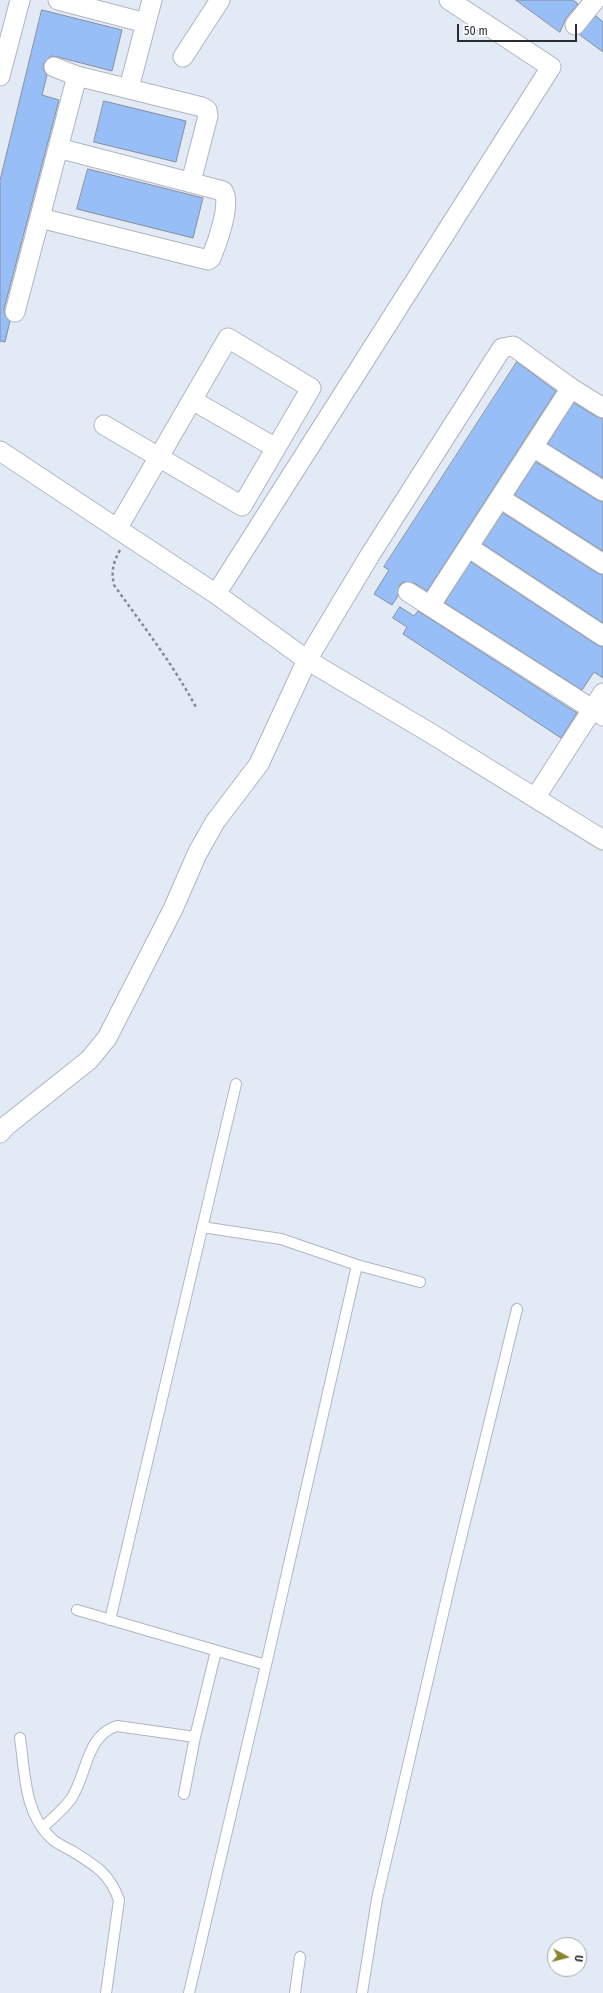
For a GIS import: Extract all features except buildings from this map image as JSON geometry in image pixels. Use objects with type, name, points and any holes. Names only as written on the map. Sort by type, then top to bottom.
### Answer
[{"type":"street","points":[[0,76],[20,0]]},
{"type":"street","points":[[58,0],[146,23]]},
{"type":"street","points":[[128,88],[152,0]]},
{"type":"street","points":[[183,57],[220,0]]},
{"type":"street","points":[[216,594],[551,67],[449,0]]},
{"type":"street","points":[[575,25],[596,0],[603,5]]},
{"type":"street","points":[[54,67],[77,76],[202,107],[207,110],[208,116],[191,182]]},
{"type":"street","points":[[15,312],[77,76]]},
{"type":"street","points":[[40,218],[210,259],[218,237],[227,202],[226,195],[219,189],[58,148]]},
{"type":"street","points":[[104,425],[159,457],[242,506],[311,388],[228,338],[159,457],[123,532]]},
{"type":"street","points":[[0,1132],[89,1060],[107,1038],[173,909],[197,854],[215,822],[258,764],[307,660],[370,555],[502,348],[506,346],[513,346],[571,388],[603,408]]},
{"type":"street","points":[[430,606],[571,388]]},
{"type":"street","points":[[192,400],[276,448]]},
{"type":"street","points":[[533,447],[603,491]]},
{"type":"street","points":[[0,452],[216,594],[307,660],[427,731],[603,840]]},
{"type":"street","points":[[500,498],[603,564]]},
{"type":"street","points":[[468,548],[603,636]]},
{"type":"street","points":[[408,592],[597,713]]},
{"type":"street","points":[[535,798],[597,713],[603,693]]},
{"type":"lane","points":[[110,1620],[236,1084]]},
{"type":"lane","points":[[202,1227],[281,1240],[357,1265],[420,1282]]},
{"type":"lane","points":[[188,1993],[266,1665],[357,1265]]},
{"type":"lane","points":[[362,1993],[379,1892],[453,1571],[517,1309]]},
{"type":"lane","points":[[77,1610],[266,1665]]},
{"type":"lane","points":[[184,1794],[195,1737],[216,1651]]},
{"type":"lane","points":[[42,1828],[70,1799],[78,1786],[99,1736],[107,1729],[117,1726],[130,1727],[195,1737]]},
{"type":"lane","points":[[20,1738],[27,1793],[31,1807],[42,1828],[51,1839],[104,1874],[114,1886],[119,1900],[106,1993]]},
{"type":"lane","points":[[294,1993],[300,1957]]},
{"type":"path","points":[[123,532],[113,562],[111,574],[114,585],[163,651],[183,682],[197,709]]}]
